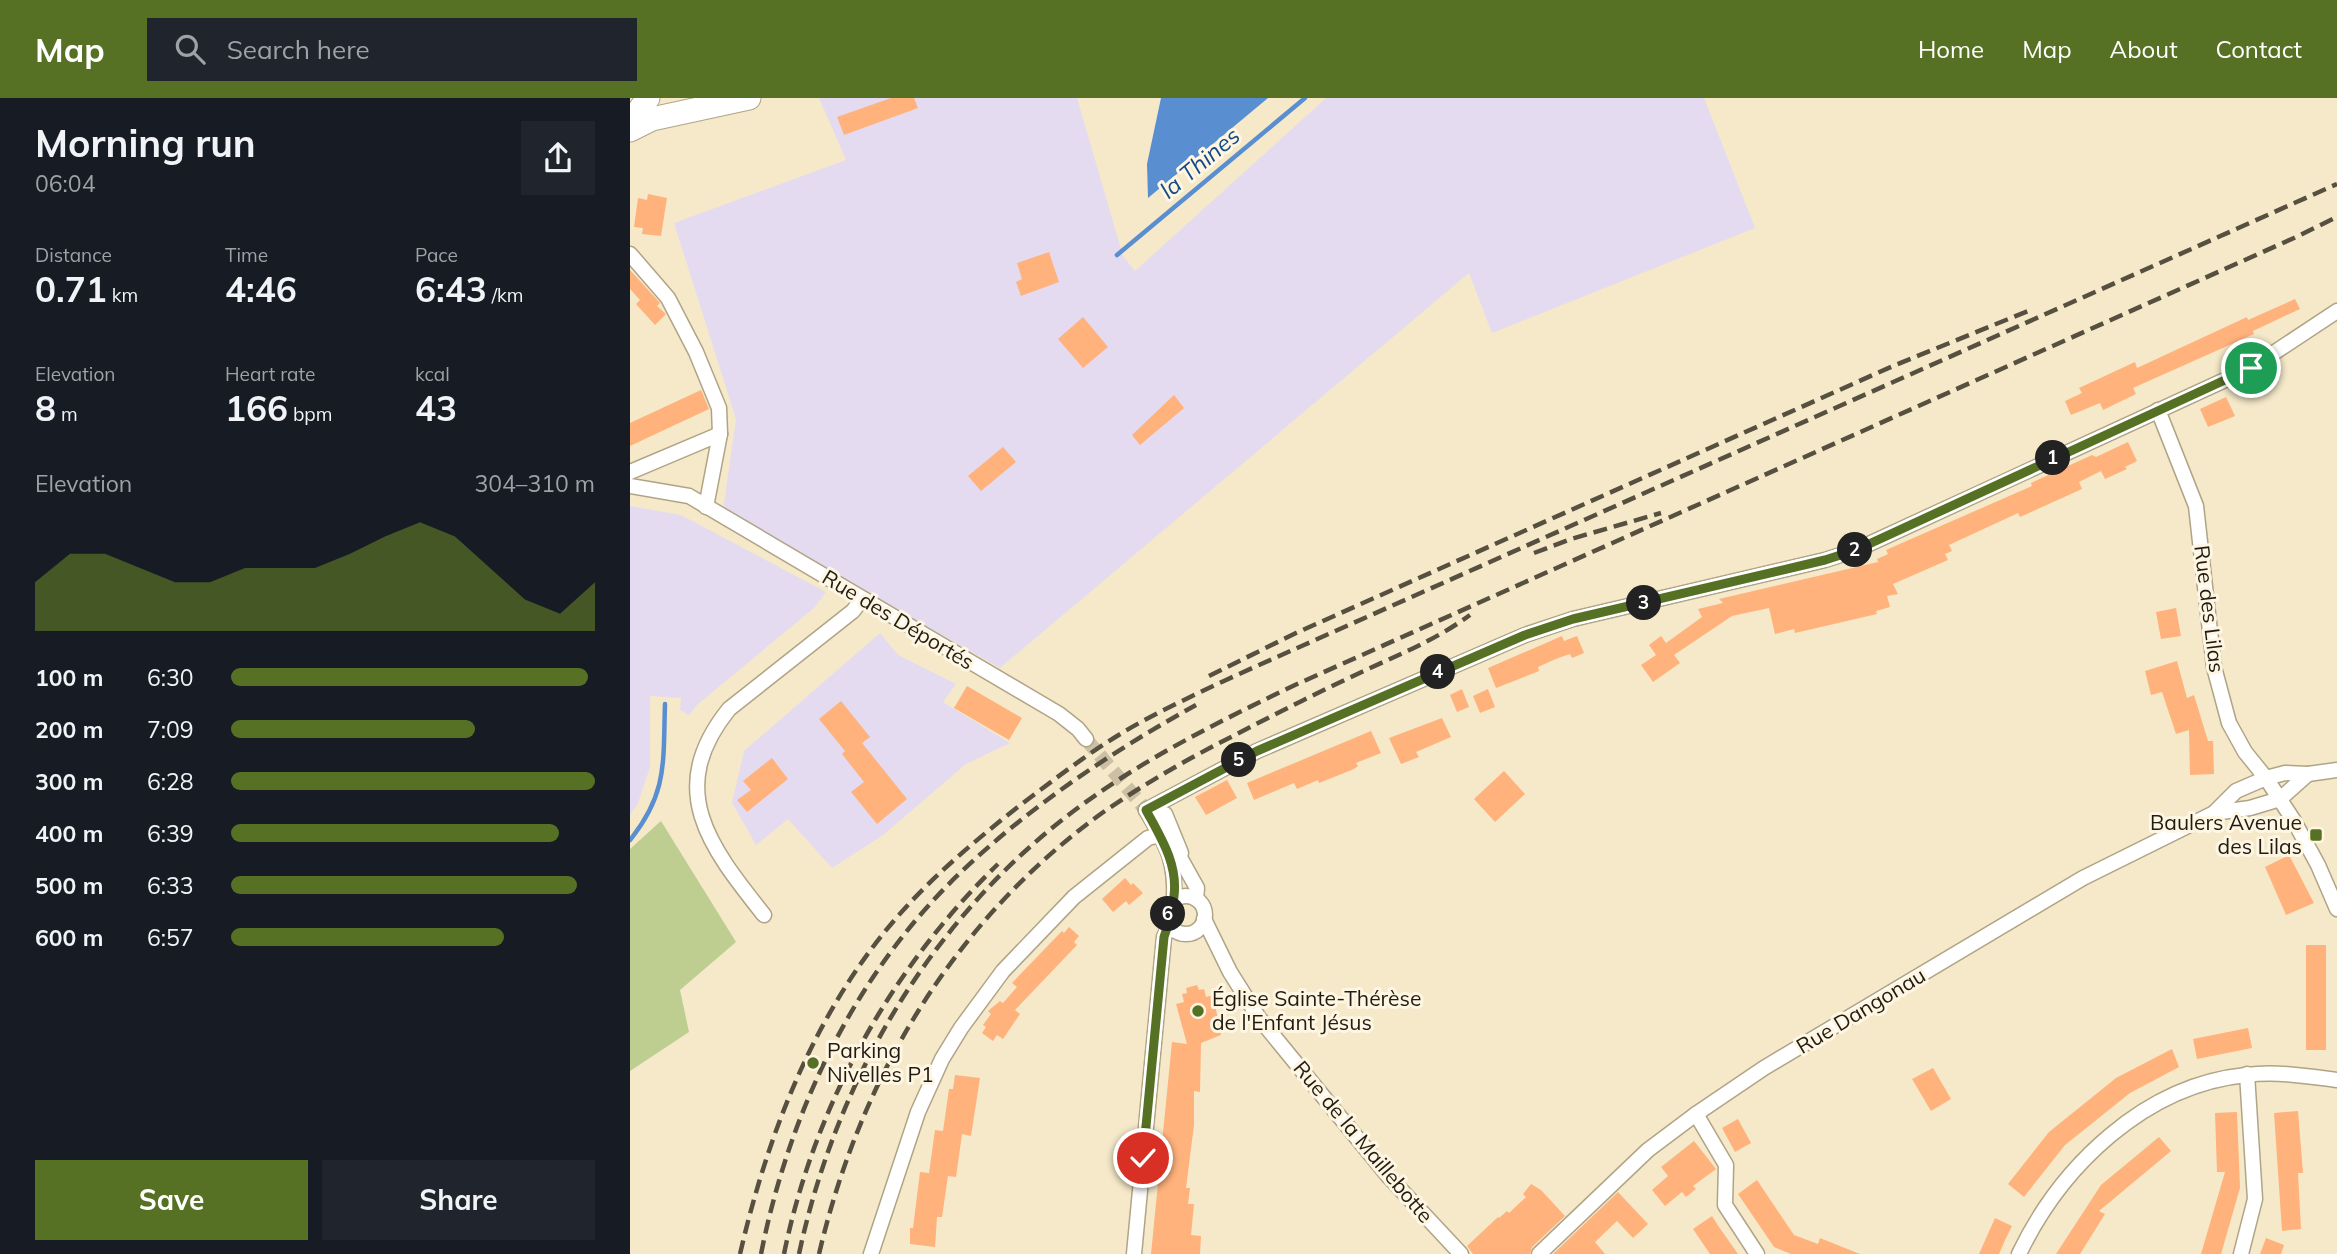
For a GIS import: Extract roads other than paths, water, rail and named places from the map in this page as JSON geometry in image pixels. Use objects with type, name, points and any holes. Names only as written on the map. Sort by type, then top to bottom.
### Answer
[{"type":"main road","points":[[630,123],[648,98]]},
{"type":"main road","points":[[630,131],[652,120],[749,98]]},
{"type":"street","points":[[630,254],[668,298],[696,352],[719,408],[720,434],[706,507]]},
{"type":"street","points":[[1146,810],[1257,751],[1525,635],[1573,619],[1825,560],[1856,550],[2251,368],[2337,311]]},
{"type":"street","name":"Rue des Lilas","points":[[2158,410],[2196,506],[2214,667],[2230,723],[2245,752],[2280,799],[2318,865],[2337,909]]},
{"type":"street","points":[[630,472],[720,434]]},
{"type":"street","name":"Rue des Déportés","points":[[630,486],[689,496],[1059,714],[1086,739]]},
{"type":"street","points":[[764,915],[731,874],[711,843],[702,818],[697,788],[702,754],[714,727],[729,709],[853,611],[862,599]]},
{"type":"street","name":"Rue Dangonau","points":[[2214,813],[2236,791],[2266,778],[2285,773],[2308,774],[2337,770]]},
{"type":"street","points":[[2280,799],[2308,774]]},
{"type":"street","name":"Rue Dangonau","points":[[1539,1254],[1648,1150],[1764,1068],[2083,878],[2214,813],[2250,808],[2280,799]]},
{"type":"street","points":[[1134,1254],[1164,937],[1170,924],[1168,911],[1174,900],[1175,873],[1173,862],[1146,810]]},
{"type":"street","points":[[1146,810],[1165,814],[1197,888],[1196,899]]},
{"type":"street","points":[[871,1254],[918,1112],[942,1059],[985,992],[1074,897],[1148,838],[1167,835],[1186,866]]},
{"type":"street","points":[[1170,924],[1179,932],[1190,933],[1201,926],[1204,919],[1203,906],[1196,899],[1187,896],[1174,900]]},
{"type":"street","name":"Rue de la Maillebotte","points":[[1204,919],[1230,972],[1259,1018],[1389,1177],[1461,1254]]},
{"type":"street","points":[[2241,1254],[2255,1199],[2247,1074]]},
{"type":"street","points":[[2019,1254],[2056,1192],[2090,1154],[2116,1131],[2148,1109],[2189,1089],[2247,1074],[2289,1074],[2337,1080]]},
{"type":"street","points":[[1696,1114],[1726,1165],[1725,1205],[1757,1254]]},
{"type":"water","points":[[1161,98],[1268,98],[1148,198],[1147,164]]},
{"type":"waterway","name":"la Thines","points":[[1117,255],[1305,98]]},
{"type":"waterway","name":"la Thines","points":[[630,840],[642,823],[657,792],[663,760],[665,704]]},
{"type":"tunnel","points":[[1086,739],[1146,810]]},
{"type":"railway","points":[[740,1254],[765,1164],[798,1075],[842,992],[869,953],[898,916],[956,858],[1019,806],[1094,751],[1141,722],[1242,673],[2337,184]]},
{"type":"railway","points":[[799,1254],[815,1191],[836,1130],[862,1071],[893,1014],[929,960],[969,909],[1013,862],[1062,820],[1117,781],[1204,730],[1295,685],[2337,217]]},
{"type":"railway","points":[[1209,676],[1296,633],[1893,366],[2028,311]]},
{"type":"railway","points":[[1534,553],[1571,539],[1661,513]]},
{"type":"railway","points":[[819,1254],[837,1189],[860,1126],[888,1065],[920,1008],[958,953],[1001,902],[1049,855],[1102,813],[1150,782],[1268,718],[1433,638],[1470,615]]},
{"type":"railway","points":[[761,1254],[789,1149],[808,1098],[831,1049],[858,1001],[921,914],[986,849],[1042,803],[1102,761],[1196,705]]},
{"type":"railway","points":[[784,1254],[797,1199],[815,1146],[836,1094],[862,1043],[923,949],[959,905],[998,864]]},
{"type":"place","name":"Baulers Avenue des Lilas","points":[[2316,835]]},
{"type":"place","name":"Église Sainte-Thérèse de l'Enfant Jésus","points":[[1198,1011]]},
{"type":"place","name":"Parking Nivelles P1","points":[[813,1063]]}]
